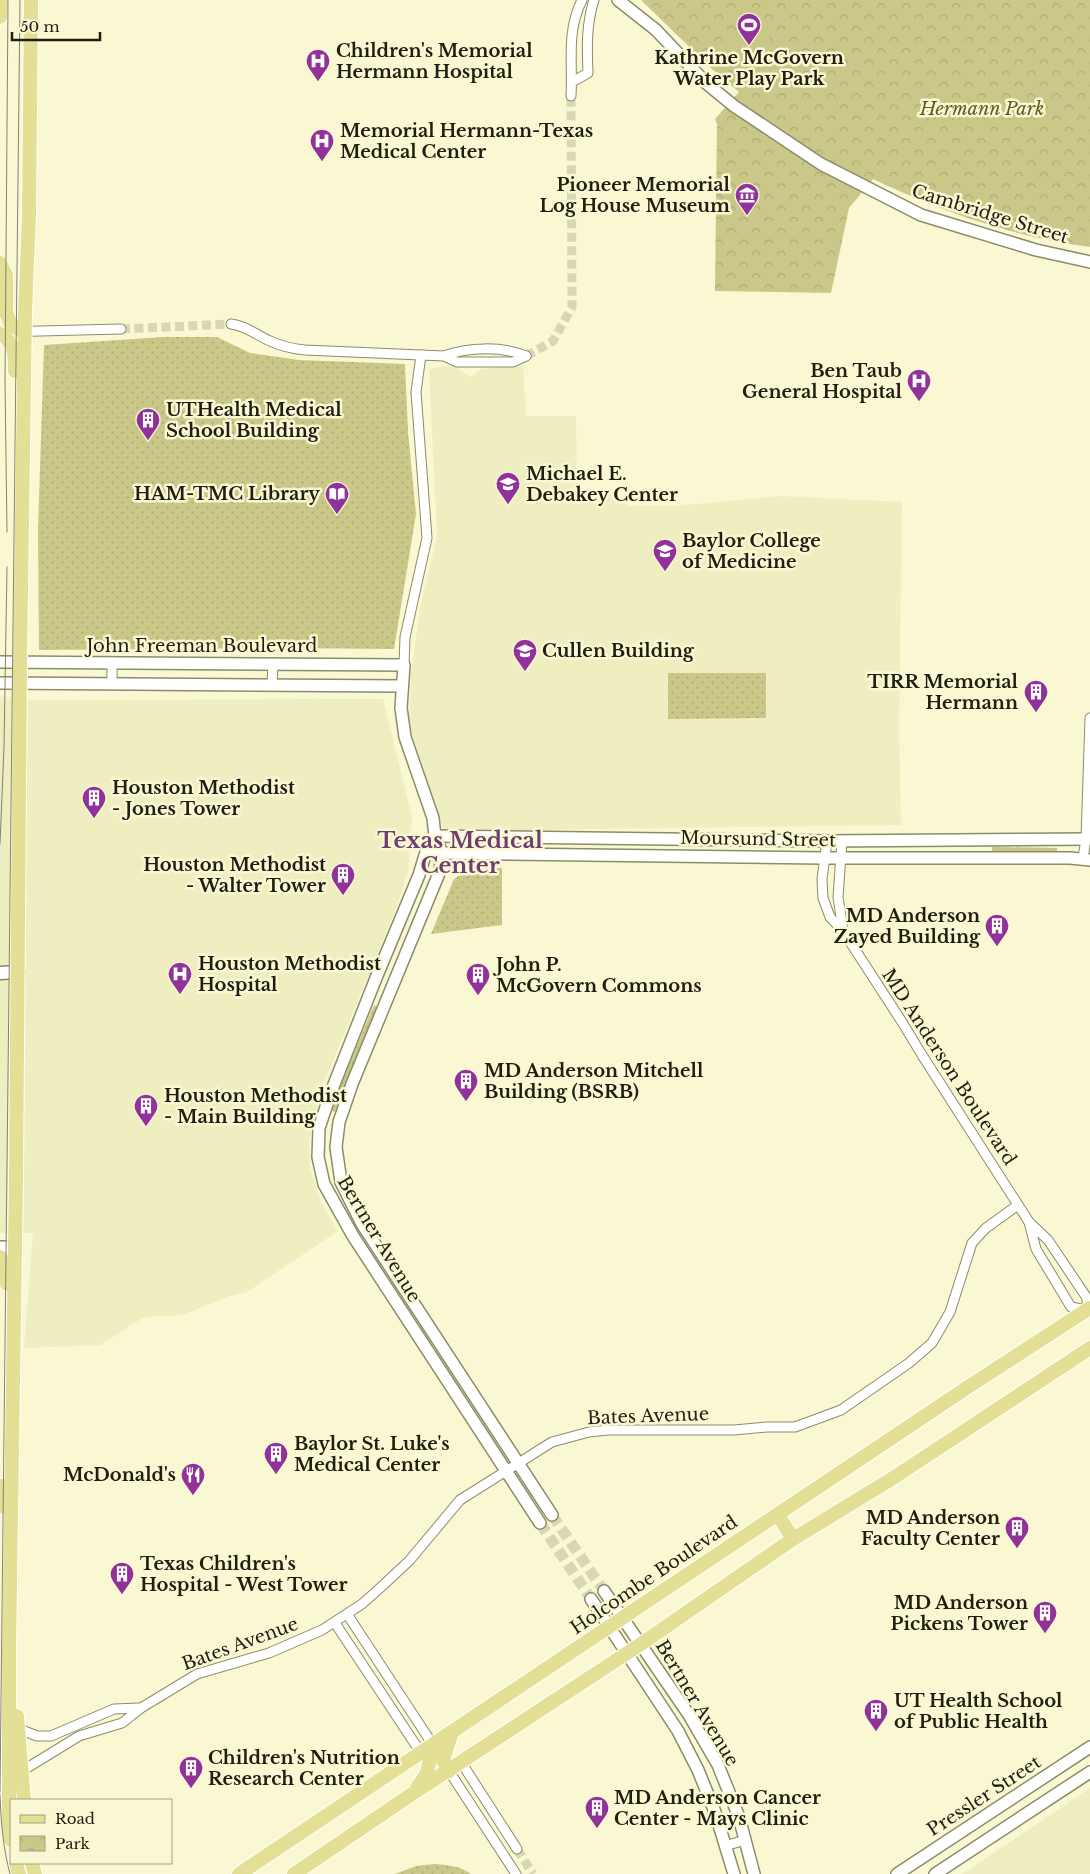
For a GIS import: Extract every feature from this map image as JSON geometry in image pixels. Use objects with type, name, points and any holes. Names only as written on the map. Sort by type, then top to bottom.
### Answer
[{"type":"main road","points":[[0,17],[1,0]]},
{"type":"main road","points":[[10,1834],[10,1574],[6,1467],[14,1354],[24,332],[29,216],[31,0]]},
{"type":"main road","points":[[0,264],[6,275],[6,312],[11,325],[24,332]]},
{"type":"main road","points":[[0,333],[9,340],[15,353],[15,396],[23,426]]},
{"type":"main road","points":[[0,972],[18,972]]},
{"type":"main road","points":[[0,1257],[7,1271],[8,1350],[14,1354]]},
{"type":"main road","name":"Holcombe Boulevard","points":[[239,1874],[968,1387],[1089,1311]]},
{"type":"main road","points":[[294,1874],[641,1644],[793,1539],[890,1480],[1090,1348]]},
{"type":"main road","points":[[0,1486],[4,1494],[4,1560],[10,1574]]},
{"type":"main road","points":[[778,1515],[793,1539]]},
{"type":"main road","points":[[9,1651],[24,1799]]},
{"type":"main road","points":[[448,1771],[443,1760],[452,1732]]},
{"type":"main road","points":[[412,1794],[427,1773],[427,1749]]},
{"type":"street","points":[[571,96],[571,34],[574,15],[582,0]]},
{"type":"street","points":[[572,82],[588,73],[587,34],[589,16],[594,0]]},
{"type":"street","name":"Cambridge Street","points":[[618,0],[656,30],[706,83],[734,106],[821,164],[921,215],[1036,250],[1090,262]]},
{"type":"street","points":[[231,324],[244,326],[270,342],[292,348],[336,353],[444,356],[457,362],[513,362],[526,356],[513,351],[496,350],[457,351],[444,356]]},
{"type":"street","points":[[0,333],[121,330]]},
{"type":"street","points":[[421,355],[416,392],[427,538],[405,637],[401,708],[405,736],[433,818],[435,836],[442,853]]},
{"type":"street","name":"John Freeman Boulevard","points":[[0,662],[404,664]]},
{"type":"street","points":[[112,662],[112,684]]},
{"type":"street","points":[[272,685],[273,664]]},
{"type":"street","points":[[0,683],[402,686]]},
{"type":"street","points":[[1086,860],[1090,718]]},
{"type":"street","name":"Moursund Street","points":[[435,836],[827,841],[1088,839]]},
{"type":"street","name":"Bertner Avenue","points":[[435,836],[426,852],[420,875],[376,978],[331,1092],[319,1128],[318,1156],[324,1184],[352,1236],[540,1523]]},
{"type":"street","name":"MD Anderson Boulevard","points":[[827,841],[824,858],[822,898],[830,916],[843,930],[1029,1222],[1048,1240],[1087,1298],[1089,1311],[1072,1308],[1036,1249],[1029,1222]]},
{"type":"street","name":"MD Anderson Boulevard","points":[[842,841],[838,897],[843,930]]},
{"type":"street","name":"Moursund Street","points":[[426,852],[1086,860]]},
{"type":"street","name":"Bertner Avenue","points":[[442,853],[440,871],[420,924],[352,1084],[339,1122],[336,1147],[341,1182],[362,1224],[552,1515]]},
{"type":"street","name":"Bates Avenue","points":[[22,1771],[79,1736],[122,1722],[141,1708],[197,1674],[270,1653],[305,1639],[335,1623],[380,1588],[409,1561],[460,1500],[552,1442],[589,1432],[608,1430],[734,1430],[795,1427],[842,1410],[909,1363],[932,1343],[950,1312],[972,1243],[986,1228],[1018,1205]]},
{"type":"street","points":[[0,1248],[15,1247]]},
{"type":"street","name":"Bertner Avenue","points":[[604,1591],[689,1715],[718,1765],[739,1816],[754,1874]]},
{"type":"street","name":"Bertner Avenue","points":[[591,1599],[678,1731],[715,1812],[734,1874]]},
{"type":"street","points":[[347,1614],[427,1749]]},
{"type":"street","points":[[335,1623],[427,1749]]},
{"type":"street","points":[[18,1729],[37,1736],[51,1736],[114,1708],[141,1708]]},
{"type":"street","name":"Pressler Street","points":[[897,1874],[1090,1747]]},
{"type":"street","points":[[461,1762],[517,1849]]},
{"type":"street","points":[[1059,1768],[1071,1785]]},
{"type":"street","points":[[448,1771],[516,1874]]},
{"type":"street","points":[[935,1874],[1090,1772]]},
{"type":"street","points":[[1036,1784],[1048,1800]]},
{"type":"street","points":[[479,1816],[491,1808]]},
{"type":"street","points":[[726,1846],[745,1840]]},
{"type":"shaded area","name":"Baylor College of Medicine","points":[[452,365],[470,377],[482,369],[523,365],[526,416],[576,416],[577,489],[608,491],[613,499],[626,500],[627,506],[675,506],[779,496],[902,502],[899,728],[901,825],[444,831],[409,724],[411,673],[420,608],[437,536],[429,369]]},
{"type":"shaded area","name":"Houston Methodist Hospital","points":[[0,696],[31,700],[383,699],[412,817],[408,872],[397,906],[323,1085],[309,1139],[310,1168],[321,1202],[338,1231],[247,1292],[229,1296],[183,1315],[144,1317],[100,1345],[24,1348],[33,1233],[0,1233]]},
{"type":"shaded area","points":[[1090,1788],[1090,1874],[962,1874]]},
{"type":"green space","name":"Hermann Park","points":[[641,0],[1090,0],[1090,247],[1034,237],[979,222],[925,202],[873,179],[849,208],[831,293],[715,291],[717,124],[715,119],[739,92],[712,69]]},
{"type":"green space","name":"Kathrine McGovern Water Play Park","points":[[747,23],[768,31],[775,62],[769,79],[751,82],[732,68],[727,59],[727,36]]},
{"type":"green space","points":[[163,337],[217,337],[250,353],[299,360],[405,364],[408,432],[416,514],[394,649],[39,650],[38,530],[44,345]]},
{"type":"green space","points":[[668,673],[766,673],[766,718],[668,719]]},
{"type":"green space","points":[[992,847],[1057,848],[1057,853],[992,853]]},
{"type":"green space","points":[[475,868],[502,868],[502,925],[431,934],[454,879],[464,872]]},
{"type":"green space","points":[[374,1005],[377,1007],[335,1112],[330,1110]]},
{"type":"green space","points":[[449,1865],[471,1874],[395,1874],[416,1866]]},
{"type":"tunnel","points":[[526,356],[553,341],[572,307],[571,96]]},
{"type":"tunnel","points":[[121,329],[231,324]]},
{"type":"tunnel","points":[[552,1515],[604,1591]]},
{"type":"tunnel","points":[[540,1523],[591,1599]]},
{"type":"tunnel","points":[[517,1849],[533,1874]]},
{"type":"tram line","points":[[7,532],[5,383],[8,0]]},
{"type":"tram line","points":[[0,1792],[20,0]]},
{"type":"tram line","points":[[0,844],[4,747],[7,567]]},
{"type":"tram line","points":[[0,1795],[3,1835],[10,1874]]},
{"type":"place","name":"Kathrine McGovern Water Play Park","points":[[749,46]]},
{"type":"place","name":"Children's Memorial Hermann Hospital","points":[[318,82]]},
{"type":"place","name":"Memorial Hermann-Texas Medical Center","points":[[322,162]]},
{"type":"place","name":"Pioneer Memorial Log House Museum","points":[[747,216]]},
{"type":"place","name":"Ben Taub General Hospital","points":[[919,402]]},
{"type":"place","name":"UTHealth Medical School Building","points":[[148,441]]},
{"type":"place","name":"Michael E. Debakey Center","points":[[508,505]]},
{"type":"place","name":"HAM-TMC Library","points":[[337,515]]},
{"type":"place","name":"Baylor College of Medicine","points":[[665,572]]},
{"type":"place","name":"Cullen Building","points":[[525,672]]},
{"type":"place","name":"TIRR Memorial Hermann","points":[[1036,713]]},
{"type":"place","name":"Houston Methodist - Jones Tower","points":[[94,819]]},
{"type":"place","name":"Houston Methodist - Walter Tower","points":[[343,896]]},
{"type":"place","name":"MD Anderson Zayed Building","points":[[997,947]]},
{"type":"place","name":"Houston Methodist Hospital","points":[[180,995]]},
{"type":"place","name":"John P. McGovern Commons","points":[[478,996]]},
{"type":"place","name":"MD Anderson Mitchell Building (BSRB)","points":[[466,1102]]},
{"type":"place","name":"Houston Methodist - Main Building","points":[[146,1127]]},
{"type":"place","name":"Baylor St. Luke's Medical Center","points":[[276,1475]]},
{"type":"place","name":"McDonald's","points":[[193,1496]]},
{"type":"place","name":"MD Anderson Faculty Center","points":[[1017,1549]]},
{"type":"place","name":"Texas Children's Hospital - West Tower","points":[[122,1595]]},
{"type":"place","name":"MD Anderson Pickens Tower","points":[[1045,1634]]},
{"type":"place","name":"UT Health School of Public Health","points":[[876,1732]]},
{"type":"place","name":"Children's Nutrition Research Center","points":[[191,1789]]},
{"type":"place","name":"MD Anderson Cancer Center - Mays Clinic","points":[[597,1829]]},
{"type":"district","name":"Texas Medical Center","points":[[460,852]]}]
